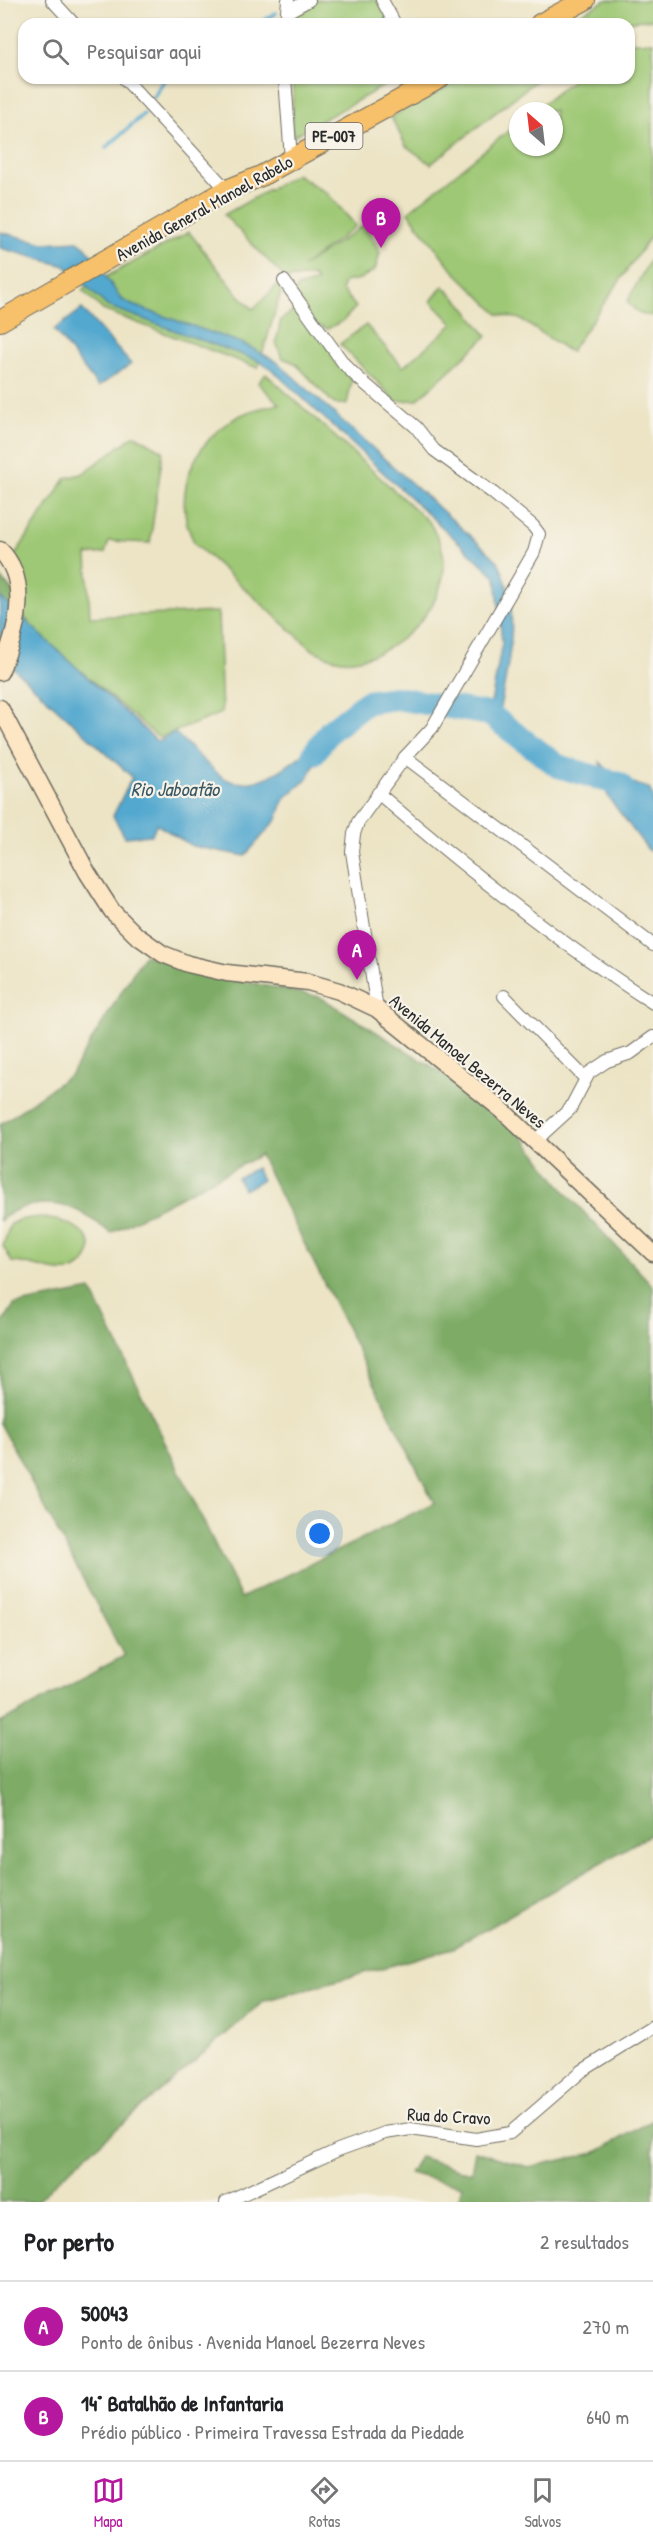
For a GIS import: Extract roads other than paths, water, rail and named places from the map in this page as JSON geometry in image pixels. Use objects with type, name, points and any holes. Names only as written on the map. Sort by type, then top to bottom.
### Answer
[{"type":"main road","points":[[551,18],[585,0]]},
{"type":"main road","name":"Avenida General Manoel Rabelo","points":[[0,321],[227,190],[291,159],[425,84]]},
{"type":"street","points":[[52,0],[68,18]]},
{"type":"street","points":[[287,12],[309,0]]},
{"type":"street","points":[[382,0],[392,18]]},
{"type":"street","points":[[130,84],[227,190]]},
{"type":"street","points":[[285,84],[291,159]]},
{"type":"street","points":[[284,281],[344,364],[357,377],[416,427],[434,450],[533,526],[538,534],[534,552],[432,728],[405,757],[358,822],[352,852],[377,1009]]},
{"type":"street","points":[[0,550],[11,561],[21,599],[1,669]]},
{"type":"street","name":"Avenida Manoel Bezerra Neves","points":[[0,708],[87,872],[112,911],[136,935],[163,954],[188,964],[227,973],[308,982],[339,991],[377,1009],[493,1103],[653,1253]]},
{"type":"street","points":[[405,757],[653,945]]},
{"type":"street","points":[[378,793],[426,835],[583,955],[653,1003]]},
{"type":"street","points":[[504,996],[585,1078]]},
{"type":"street","points":[[535,1141],[570,1109],[578,1098],[585,1078],[597,1067],[631,1053],[653,1037]]},
{"type":"street","name":"Rua do Cravo","points":[[227,2202],[338,2150],[385,2133],[411,2129],[476,2139],[510,2133],[582,2072],[652,2030]]},
{"type":"water","points":[[0,232],[44,243],[78,241],[86,247],[121,299],[132,305],[244,344],[276,361],[498,561],[506,580],[512,619],[509,658],[498,718],[489,714],[502,643],[496,577],[269,367],[256,360],[107,306],[65,266],[0,248]]},
{"type":"water","points":[[82,309],[131,364],[98,387],[54,330]]},
{"type":"water","name":"Rio Jaboatão","points":[[0,597],[158,742],[174,732],[214,771],[226,779],[241,783],[271,776],[286,767],[336,725],[307,779],[284,799],[277,819],[245,856],[192,846],[156,824],[152,835],[125,837],[113,816],[132,777],[0,656]]},
{"type":"water","points":[[600,762],[616,778],[649,788],[653,797],[653,851],[649,851],[608,797]]},
{"type":"water","points":[[256,1168],[262,1180],[244,1190],[237,1178]]},
{"type":"waterway","points":[[268,18],[276,13]]},
{"type":"waterway","points":[[153,98],[161,84]]},
{"type":"waterway","points":[[106,148],[144,114]]},
{"type":"waterway","name":"Rio Jaboatão","points":[[314,753],[330,731],[367,702],[396,698],[489,714],[558,766],[619,784],[653,830]]},
{"type":"place","name":"14° Batalhão de Infantaria","points":[[381,248]]},
{"type":"place","name":"50043","points":[[357,980]]}]
